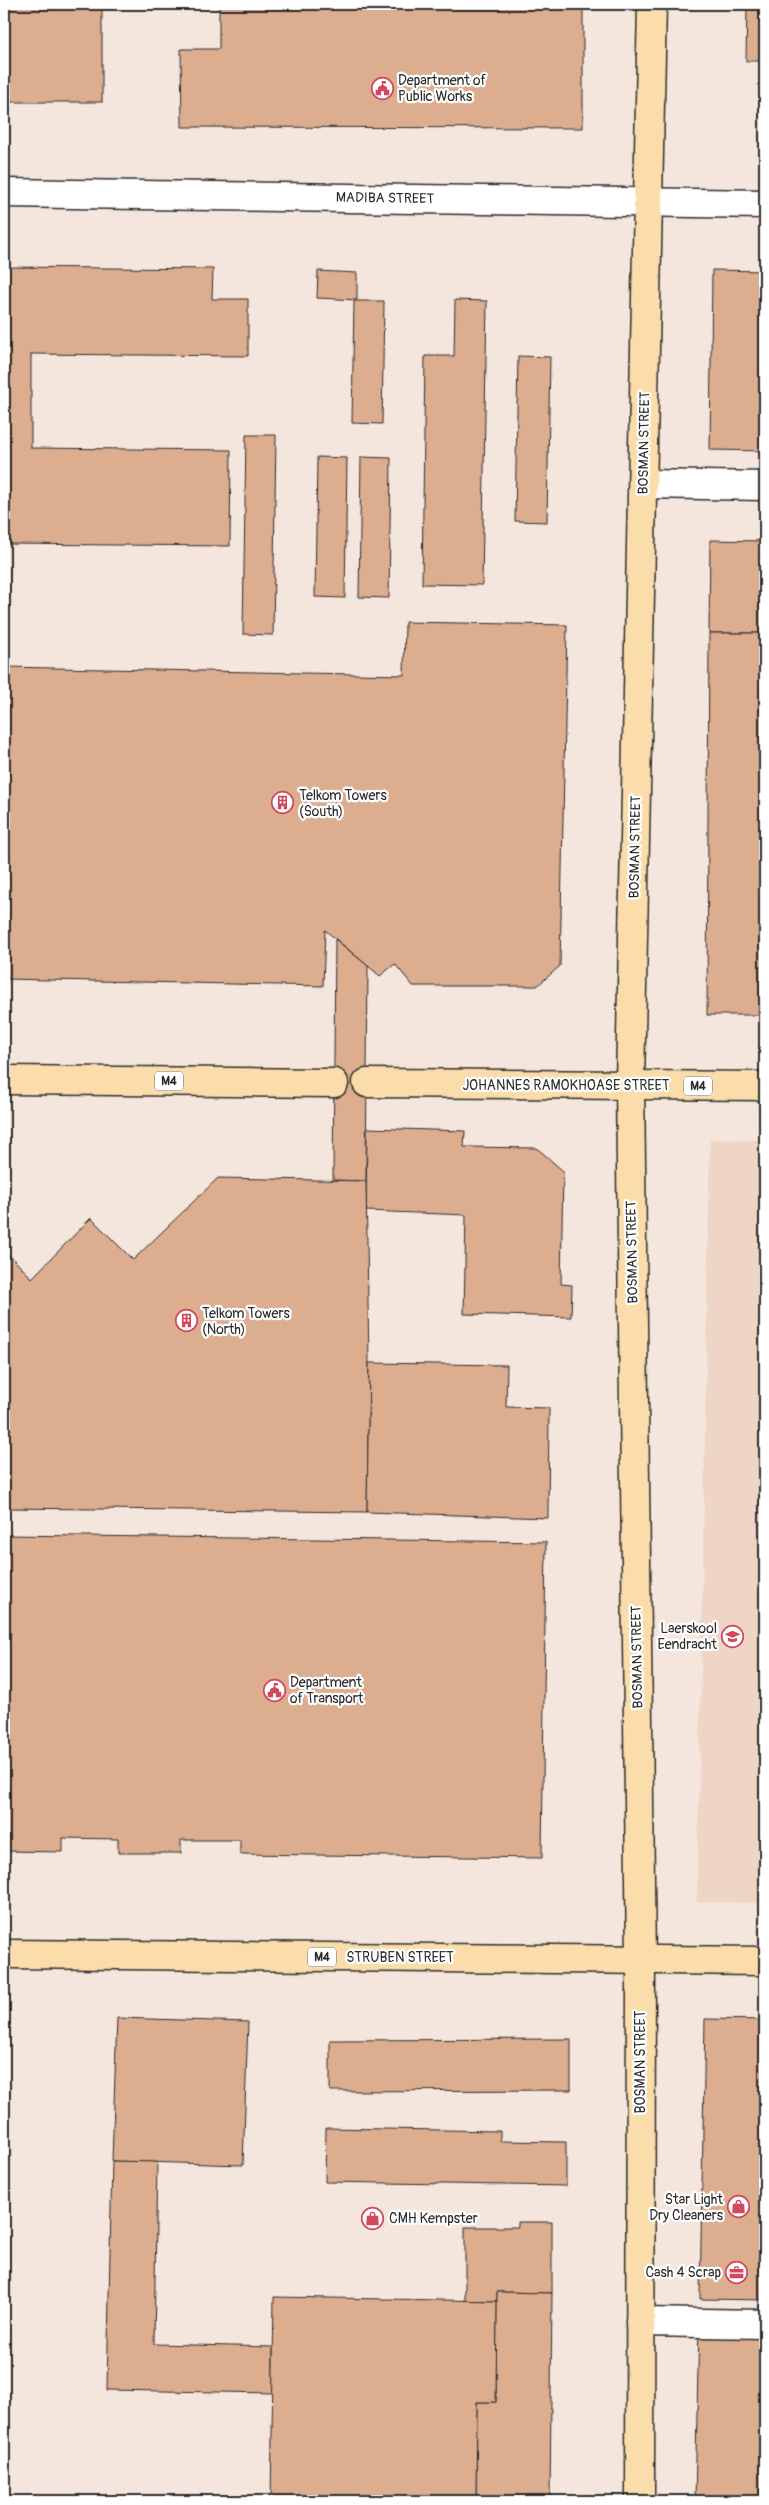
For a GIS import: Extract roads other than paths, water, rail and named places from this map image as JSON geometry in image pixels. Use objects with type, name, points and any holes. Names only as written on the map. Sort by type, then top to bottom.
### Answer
[{"type":"main road","name":"BOSMAN STREET","points":[[640,2501],[641,1959],[630,1085],[652,4]]},
{"type":"main road","name":"M4","points":[[4,1080],[334,1083]]},
{"type":"main road","name":"JOHANNES RAMOKHOASE STREET","points":[[367,1083],[765,1086]]},
{"type":"main road","name":"STRUBEN STREET","points":[[4,1954],[765,1961]]},
{"type":"street","name":"MADIBA STREET","points":[[4,193],[765,204]]},
{"type":"street","points":[[643,484],[765,486]]},
{"type":"street","points":[[640,2322],[765,2324]]},
{"type":"place","name":"Department of Public Works","points":[[382,88]]},
{"type":"place","name":"Telkom Towers (South)","points":[[283,803]]},
{"type":"place","name":"Telkom Towers (North)","points":[[186,1321]]},
{"type":"place","name":"Laerskool Eendracht","points":[[733,1636]]},
{"type":"place","name":"Department of Transport","points":[[274,1690]]},
{"type":"place","name":"Star Light Dry Cleaners","points":[[739,2207]]},
{"type":"place","name":"CMH Kempster","points":[[373,2218]]},
{"type":"place","name":"Cash 4 Scrap","points":[[737,2272]]}]
